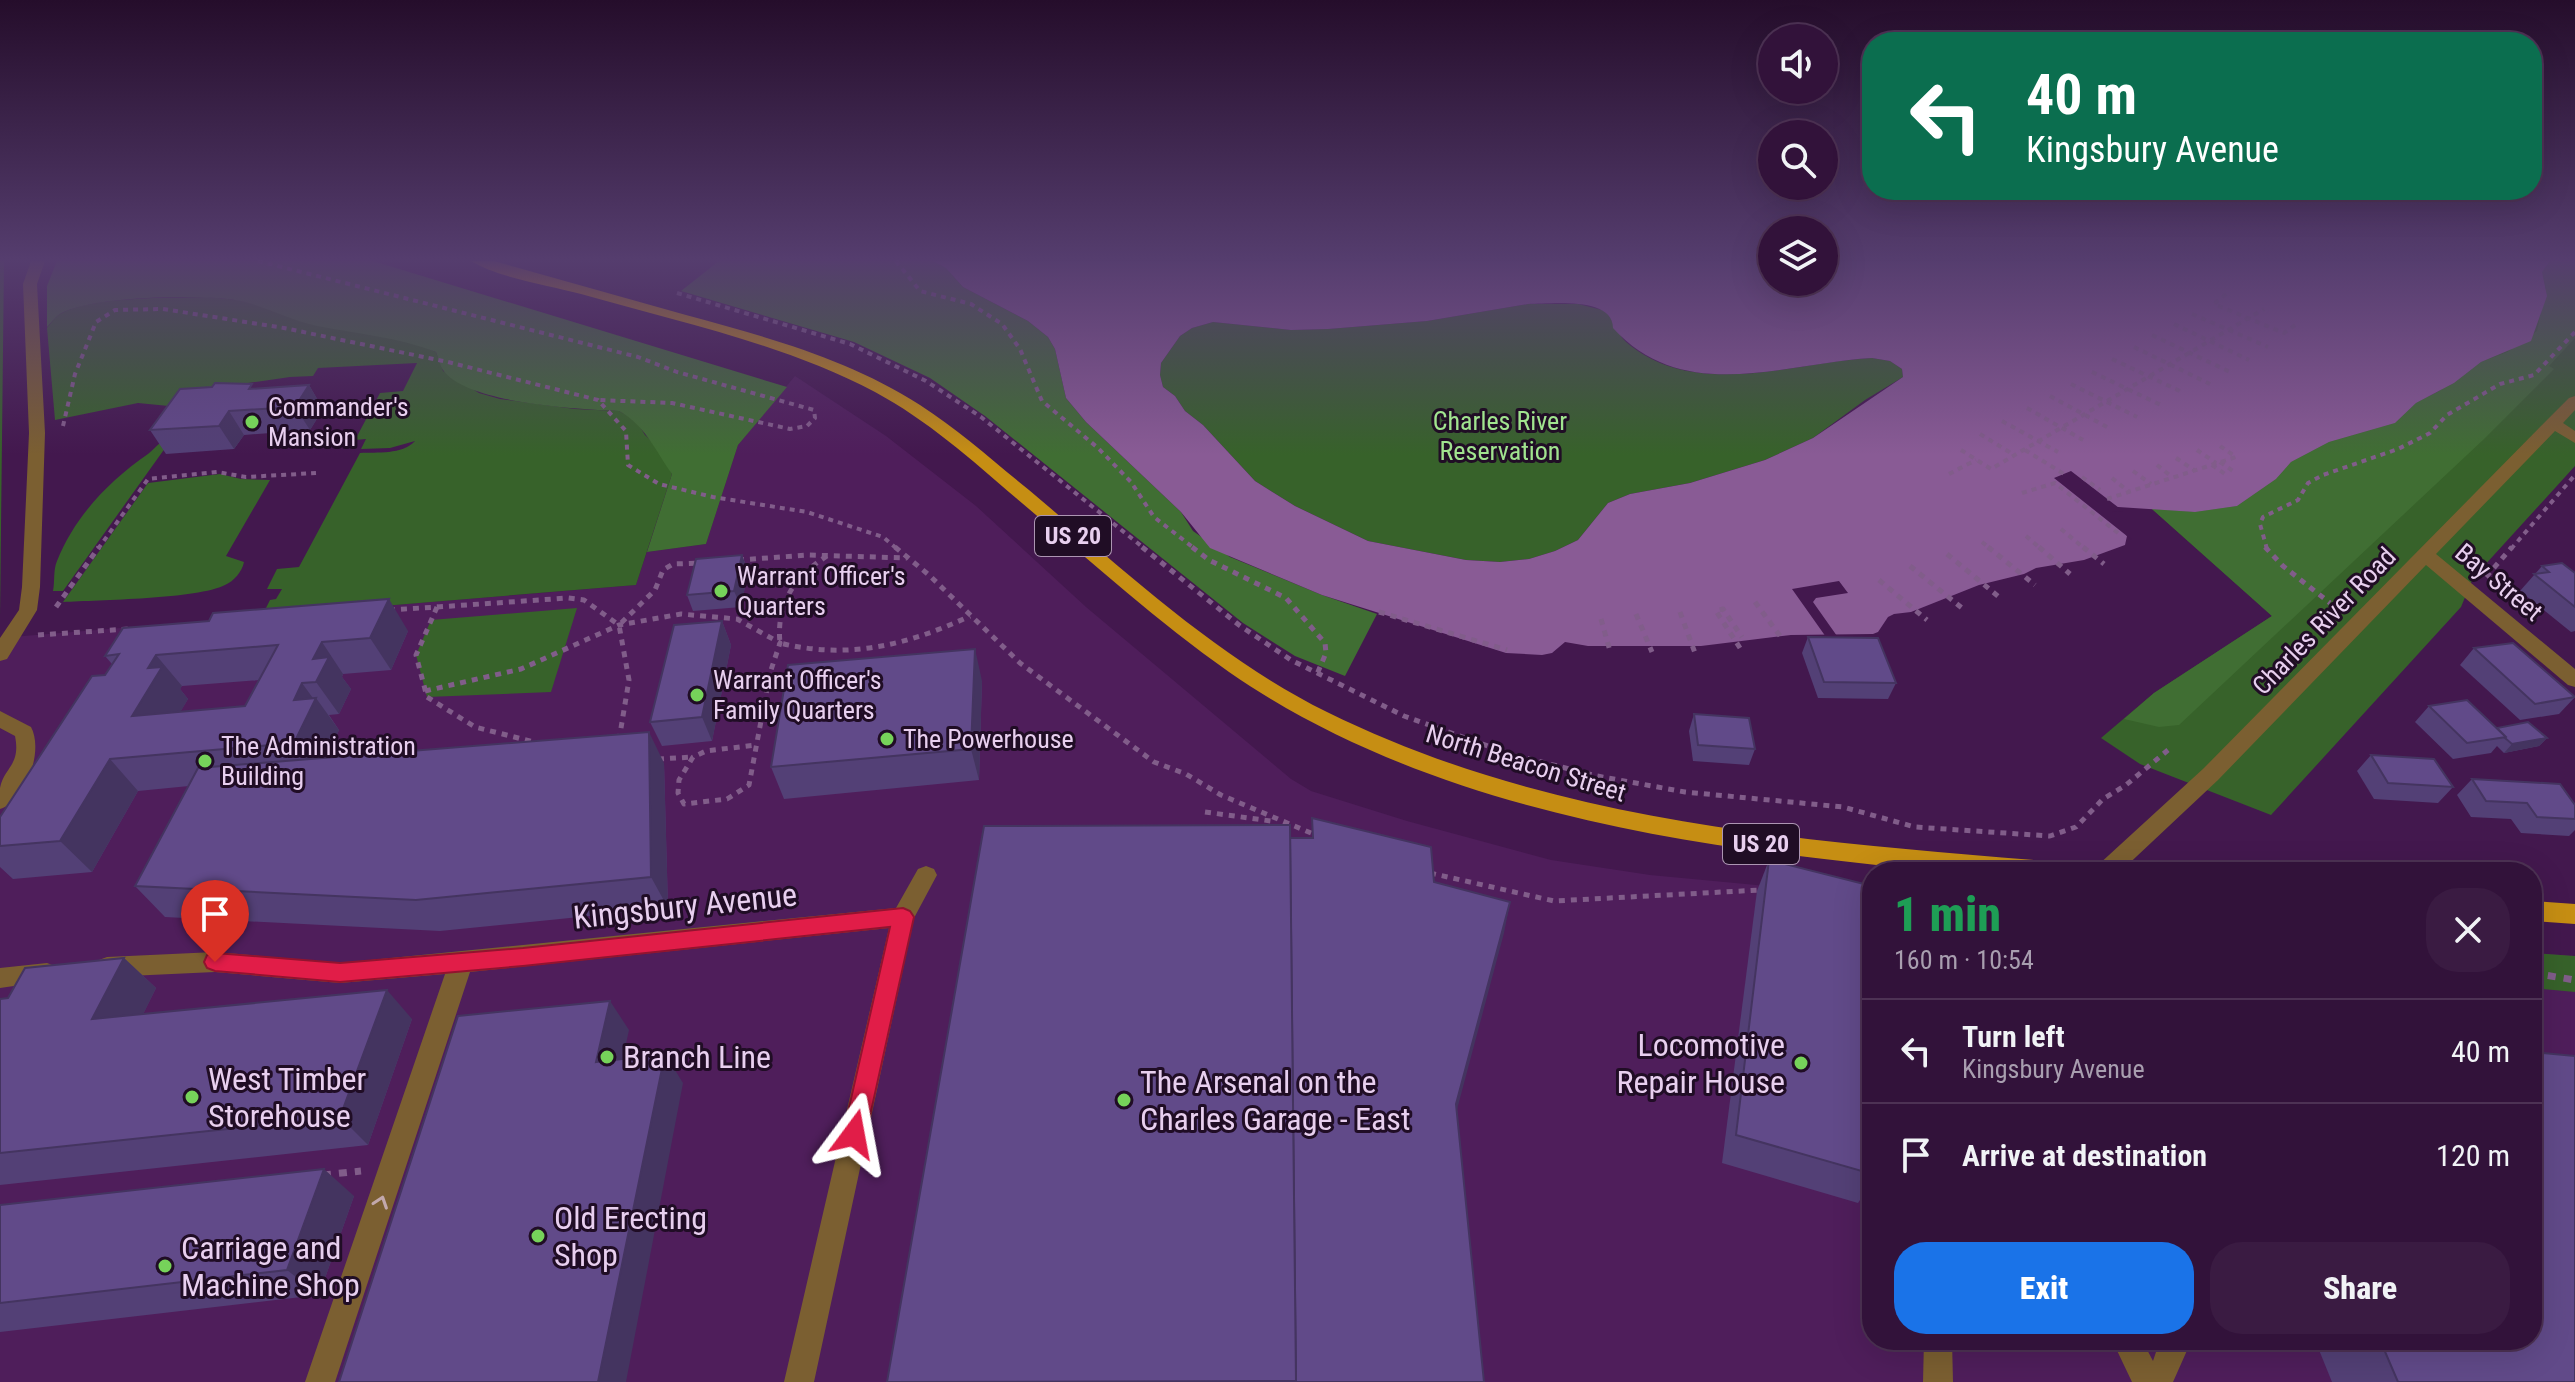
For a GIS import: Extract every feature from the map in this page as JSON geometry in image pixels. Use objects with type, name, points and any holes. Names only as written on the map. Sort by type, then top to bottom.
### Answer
[{"type":"main road","name":"North Beacon Street","points":[[706,325],[785,348],[867,381],[948,432],[1161,610],[1236,667],[1318,715],[1430,767],[1551,805],[1695,835],[1797,849],[1951,862]]},
{"type":"main road","points":[[2542,912],[2575,914]]},
{"type":"street","points":[[0,654],[28,610],[31,587],[37,433],[32,325]]},
{"type":"street","name":"Charles River Road","points":[[2116,862],[2211,774],[2575,401]]},
{"type":"street","points":[[2553,423],[2575,438]]},
{"type":"street","name":"Bay Street","points":[[2426,555],[2575,680]]},
{"type":"street","points":[[0,718],[24,732],[30,747],[26,763],[0,801]]},
{"type":"street","points":[[799,1382],[903,917],[926,875]]},
{"type":"street","name":"Kingsbury Avenue","points":[[0,978],[215,962],[340,973],[903,917]]},
{"type":"street","points":[[320,1382],[461,963]]},
{"type":"street","points":[[1938,1350],[1938,1382]]},
{"type":"street","points":[[2131,1350],[2148,1382]]},
{"type":"street","points":[[2158,1382],[2173,1350]]},
{"type":"path","points":[[63,426],[75,374],[95,325]]},
{"type":"path","points":[[268,325],[448,362],[598,400],[664,399],[790,429],[807,426],[815,418],[814,410],[677,372],[638,357],[513,325]]},
{"type":"path","points":[[787,325],[850,344],[926,381],[981,417],[1239,625],[1317,674],[1438,729],[1510,754],[1597,776],[1685,792],[1843,807],[1915,827],[2050,836],[2076,827],[2103,799],[2126,785],[2168,750]]},
{"type":"path","points":[[1003,325],[1020,349],[1042,401],[1098,448],[1131,482],[1154,517],[1209,560],[1286,598],[1325,643],[1326,653],[1317,674]]},
{"type":"path","points":[[2177,325],[2249,360]]},
{"type":"path","points":[[2219,325],[2268,347]]},
{"type":"path","points":[[1961,450],[1991,469],[2237,325]]},
{"type":"path","points":[[2265,325],[2284,333],[2295,325]]},
{"type":"path","points":[[2330,603],[2283,566],[2264,546],[2260,524],[2263,517],[2298,500],[2308,483],[2323,475],[2398,449],[2430,433],[2447,415],[2500,384],[2534,375],[2575,332]]},
{"type":"path","points":[[2152,335],[2230,372]]},
{"type":"path","points":[[2134,347],[2210,384]]},
{"type":"path","points":[[2112,359],[2184,393]]},
{"type":"path","points":[[2092,372],[2163,406]]},
{"type":"path","points":[[2071,384],[2137,417]]},
{"type":"path","points":[[2050,396],[2107,427]]},
{"type":"path","points":[[598,400],[626,431],[628,465],[659,484],[713,497],[807,512],[883,537],[1020,663],[1154,762],[1186,774],[1221,795],[1280,822],[1319,837]]},
{"type":"path","points":[[2027,408],[2083,440]]},
{"type":"path","points":[[2002,421],[2058,452]]},
{"type":"path","points":[[1980,434],[2014,455]]},
{"type":"path","points":[[2107,499],[2236,457],[2220,446]]},
{"type":"path","points":[[2024,450],[2064,474]]},
{"type":"path","points":[[2197,450],[2233,471]]},
{"type":"path","points":[[2176,458],[2194,470]]},
{"type":"path","points":[[1949,474],[1977,460]]},
{"type":"path","points":[[2216,463],[2225,474]]},
{"type":"path","points":[[2157,465],[2173,477]]},
{"type":"path","points":[[2133,471],[2151,484]]},
{"type":"path","points":[[56,607],[148,479],[217,472],[246,477],[316,473]]},
{"type":"path","points":[[2478,586],[2575,475]]},
{"type":"path","points":[[2082,477],[2100,490]]},
{"type":"path","points":[[2112,478],[2129,492]]},
{"type":"path","points":[[2022,493],[2055,483],[2118,533]]},
{"type":"path","points":[[2061,529],[2104,564]]},
{"type":"path","points":[[2026,536],[2070,574]]},
{"type":"path","points":[[1982,542],[2035,585]]},
{"type":"path","points":[[1947,554],[1999,597]]},
{"type":"path","points":[[734,560],[827,555],[908,558]]},
{"type":"path","points":[[693,757],[679,780],[678,793],[684,804],[716,803],[741,794],[749,785],[770,673],[780,643],[778,635],[783,612],[798,577],[827,555]]},
{"type":"path","points":[[619,625],[655,590],[663,570],[673,564],[703,562]]},
{"type":"path","points":[[1910,566],[1962,608]]},
{"type":"path","points":[[1879,580],[1927,620]]},
{"type":"path","points":[[374,611],[568,598],[584,600],[619,625],[629,680],[618,741],[621,750]]},
{"type":"path","points":[[1755,602],[1783,640]]},
{"type":"path","points":[[437,607],[416,655],[427,697],[475,727],[536,742]]},
{"type":"path","points":[[1740,648],[1716,611],[1723,609],[1742,637]]},
{"type":"path","points":[[1379,612],[1507,650]]},
{"type":"path","points":[[1680,612],[1695,653]]},
{"type":"path","points":[[425,691],[521,669],[619,625],[681,614],[737,619],[780,643],[799,649],[833,652],[886,648],[923,637],[971,616]]},
{"type":"path","points":[[1636,614],[1652,652]]},
{"type":"path","points":[[1601,619],[1610,651]]},
{"type":"path","points":[[12,637],[138,628]]},
{"type":"path","points":[[605,743],[618,741]]},
{"type":"path","points":[[647,760],[693,757],[706,751],[756,745]]},
{"type":"path","points":[[1205,812],[1280,822]]},
{"type":"path","points":[[1417,869],[1554,901],[1623,895],[1764,891]]},
{"type":"path","points":[[2542,975],[2575,980]]},
{"type":"path","points":[[317,1175],[393,1167]]},
{"type":"shaded area","points":[[1034,325],[1201,325],[1180,336],[1161,363],[1163,387],[1255,481],[1295,506],[1368,541],[1466,560],[1500,562],[1529,559],[1578,540],[1608,503],[1630,494],[1690,483],[1765,460],[1813,438],[1903,377],[1902,369],[1890,361],[1872,358],[1770,371],[1703,373],[1671,366],[1641,352],[1612,325],[2537,325],[2531,341],[2481,362],[2454,383],[2416,403],[2395,423],[2329,442],[2291,462],[2276,479],[2237,506],[2195,512],[2107,509],[2127,536],[2125,545],[2084,560],[2036,568],[1979,585],[1911,612],[1894,614],[1873,634],[1791,635],[1701,646],[1588,646],[1565,642],[1552,653],[1542,655],[1506,653],[1322,595],[1210,548],[1181,512],[1086,422],[1066,398],[1055,349],[1048,337]]},
{"type":"shaded area","points":[[1247,325],[1371,325],[1291,330]]},
{"type":"shaded area","points":[[795,376],[886,436],[976,506],[1086,607],[1291,779],[1311,791],[1551,860],[1650,875],[1862,895],[1862,1350],[2542,1350],[2542,954],[2575,956],[2575,1382],[0,1382],[0,638],[636,585],[647,552],[706,544],[738,445]]},
{"type":"green space","points":[[0,325],[3,325],[0,617]]},
{"type":"green space","points":[[49,325],[341,325],[436,352],[443,371],[479,393],[500,399],[575,409],[619,411],[636,420],[645,435],[658,447],[672,474],[636,585],[262,616],[270,600],[276,599],[282,589],[267,589],[277,569],[299,567],[360,453],[396,451],[415,441],[390,448],[361,449],[366,439],[355,440],[380,393],[403,391],[417,363],[318,368],[313,376],[241,384],[179,407],[138,403],[55,420]]},
{"type":"green space","points":[[585,325],[787,387],[738,445],[706,544],[647,552],[672,474],[643,431],[628,417],[619,411],[552,406],[475,390],[456,381],[443,370],[436,352],[392,339],[317,326]]},
{"type":"green space","points":[[798,325],[1034,325],[1048,337],[1055,349],[1066,398],[1086,422],[1181,512],[1193,531],[1230,557],[1377,614],[1345,676],[1295,656],[1243,623],[985,416],[930,378],[854,342]]},
{"type":"green space","name":"Charles River Reservation","points":[[1247,325],[1291,330],[1371,325],[1614,325],[1626,342],[1653,360],[1682,370],[1745,374],[1872,358],[1890,361],[1902,369],[1903,377],[1813,438],[1765,460],[1690,483],[1630,494],[1608,503],[1578,540],[1555,551],[1529,559],[1500,562],[1466,560],[1368,541],[1295,506],[1255,481],[1163,387],[1161,363],[1180,336],[1192,328]]},
{"type":"green space","points":[[2495,325],[2575,325],[2575,466],[2473,578],[2461,607],[2271,815],[2140,764],[2101,738],[2154,693],[2272,616],[2152,509],[2439,392]]},
{"type":"green space","points":[[2538,325],[2575,325],[2575,338],[2549,366],[2554,369],[2483,440],[2179,725],[2159,727],[2124,719],[2154,693],[2272,616],[2152,509],[2195,512],[2237,506],[2276,479],[2291,462],[2329,442],[2395,423],[2416,403],[2454,383],[2481,362],[2507,352],[2537,331]]},
{"type":"green space","points":[[173,437],[63,591],[53,591],[57,561],[83,514],[120,476],[163,441]]},
{"type":"green space","points":[[220,474],[241,479],[270,480],[226,556],[244,562],[231,581],[212,590],[193,593],[63,602],[148,483]]},
{"type":"green space","points":[[577,608],[551,692],[427,697],[416,655],[431,620]]},
{"type":"green space","points":[[2542,954],[2575,956],[2575,992],[2542,989]]},
{"type":"pier","points":[[2071,471],[2123,511],[2112,512],[2132,540],[2054,478]]},
{"type":"pier","points":[[1839,581],[1848,593],[1816,598],[1813,602],[1837,636],[1826,637],[1792,589]]},
{"type":"building","points":[[215,383],[252,384],[249,389],[309,385],[295,407],[229,411],[219,426],[150,430],[180,389],[212,387]]},
{"type":"building","points":[[742,555],[734,591],[687,595],[696,559]]},
{"type":"building","points":[[2562,563],[2575,573],[2575,607],[2534,574],[2549,572],[2542,566]]},
{"type":"building","points":[[389,599],[370,638],[322,642],[313,659],[329,657],[316,682],[302,683],[294,700],[316,698],[294,743],[110,759],[60,841],[0,846],[0,817],[92,676],[105,675],[119,654],[105,656],[123,628],[209,621],[213,613]],"holes":[[[278,645],[245,706],[132,716],[162,667],[148,668],[156,655]]]},
{"type":"building","points":[[722,621],[702,717],[650,722],[674,625]]},
{"type":"building","points":[[1808,637],[1878,638],[1896,683],[1824,682]]},
{"type":"building","points":[[2513,643],[2575,697],[2535,704],[2474,648]]},
{"type":"building","name":"The Powerhouse","points":[[975,649],[971,749],[771,767],[788,665]]},
{"type":"building","points":[[2467,700],[2506,737],[2467,743],[2429,706]]},
{"type":"building","points":[[1694,714],[1749,718],[1755,749],[1698,745]]},
{"type":"building","points":[[2528,722],[2547,738],[2512,744],[2497,728]]},
{"type":"building","points":[[649,732],[651,877],[416,900],[135,886],[198,768]]},
{"type":"building","points":[[2371,755],[2434,759],[2453,787],[2388,783]]},
{"type":"building","points":[[2472,779],[2560,784],[2575,805],[2575,819],[2537,817],[2527,803],[2486,801]]},
{"type":"building","points":[[1312,818],[1431,847],[1434,882],[1510,902],[1456,1104],[1484,1382],[1296,1382],[1290,838],[1313,838]]},
{"type":"building","name":"The Arsenal on the Charles Garage - East","points":[[1290,825],[1296,1381],[887,1382],[984,826]]},
{"type":"building","name":"Locomotive Repair House","points":[[1769,860],[1862,883],[1862,1171],[1736,1135]]},
{"type":"building","name":"West Timber Storehouse","points":[[124,958],[92,1019],[387,990],[340,1117],[0,1153],[0,999],[8,998],[25,968]]},
{"type":"building","name":"Old Erecting Shop","points":[[610,1001],[596,1062],[665,1054],[598,1382],[339,1382],[458,1016]]},
{"type":"building","points":[[2542,1053],[2575,1056],[2575,1382],[2398,1382],[2384,1350],[2542,1350]]},
{"type":"building","name":"Carriage and Machine Shop","points":[[324,1169],[287,1270],[0,1303],[0,1205]]},
{"type":"place","name":"Commander's Mansion","points":[[252,422]]},
{"type":"place","name":"Warrant Officer's Quarters","points":[[721,591]]},
{"type":"place","name":"Warrant Officer's Family Quarters","points":[[697,695]]},
{"type":"place","name":"The Powerhouse","points":[[887,739]]},
{"type":"place","name":"The Administration Building","points":[[205,761]]},
{"type":"place","name":"Branch Line","points":[[607,1057]]},
{"type":"place","name":"Locomotive Repair House","points":[[1801,1063]]},
{"type":"place","name":"West Timber Storehouse","points":[[192,1097]]},
{"type":"place","name":"The Arsenal on the Charles Garage - East","points":[[1124,1100]]},
{"type":"place","name":"Old Erecting Shop","points":[[538,1236]]},
{"type":"place","name":"Carriage and Machine Shop","points":[[165,1266]]},
{"type":"route","points":[[215,962],[268,964],[340,973],[903,917],[854,1134]]}]
